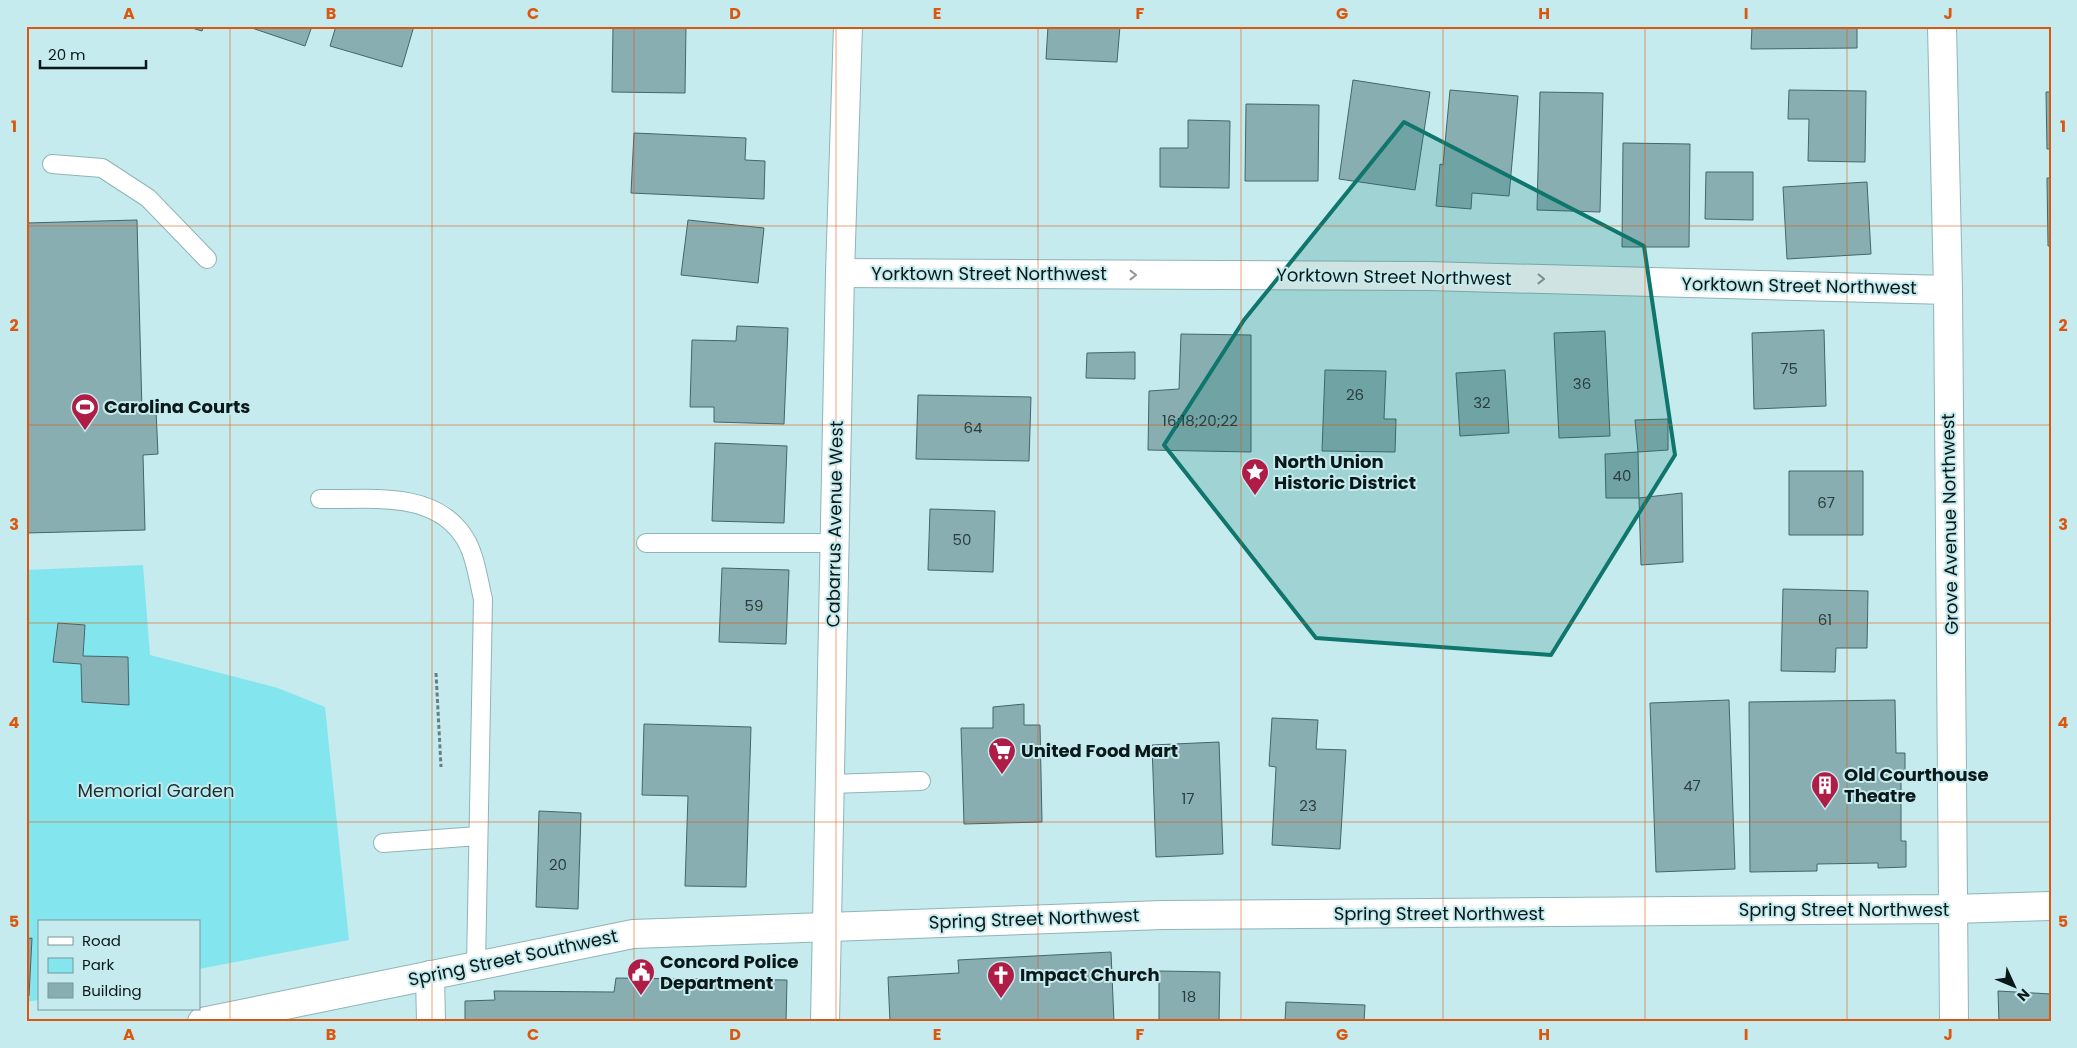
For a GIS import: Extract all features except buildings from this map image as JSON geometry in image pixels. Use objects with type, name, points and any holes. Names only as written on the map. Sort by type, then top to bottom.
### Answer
[{"type":"street","name":"Cabarrus Avenue West","points":[[825,1022],[840,273],[848,26]]},
{"type":"street","name":"Grove Avenue Northwest","points":[[1942,26],[1948,290],[1954,1022]]},
{"type":"street","name":"Yorktown Street Northwest","points":[[840,273],[1428,276],[1948,290]]},
{"type":"street","name":"Spring Street Northwest","points":[[827,926],[1163,915],[1953,910],[2051,906]]},
{"type":"street","name":"Spring Street Southwest","points":[[202,1022],[633,934],[827,926]]},
{"type":"street","points":[[430,975],[431,1022]]},
{"type":"lane","points":[[52,164],[102,168],[148,198],[207,259]]},
{"type":"lane","points":[[320,499],[413,501],[444,516],[463,534],[473,557],[482,599],[476,966]]},
{"type":"lane","points":[[646,543],[834,543]]},
{"type":"lane","points":[[830,784],[921,781]]},
{"type":"lane","points":[[383,844],[478,836]]},
{"type":"path","points":[[436,673],[441,767]]},
{"type":"highlighted area","points":[[1404,122],[1644,246],[1675,455],[1551,655],[1316,638],[1164,445],[1244,320]]},
{"type":"green space","name":"Memorial Garden","points":[[143,565],[150,655],[278,688],[325,707],[349,940],[200,969],[200,920],[38,920],[38,1000],[26,1002],[26,570]]},
{"type":"place","name":"Carolina Courts","points":[[85,431]]},
{"type":"place","name":"North Union Historic District","points":[[1255,496]]},
{"type":"place","name":"United Food Mart","points":[[1002,775]]},
{"type":"place","name":"Old Courthouse Theatre","points":[[1825,809]]},
{"type":"place","name":"Concord Police Department","points":[[641,996]]},
{"type":"place","name":"Impact Church","points":[[1001,999]]}]
